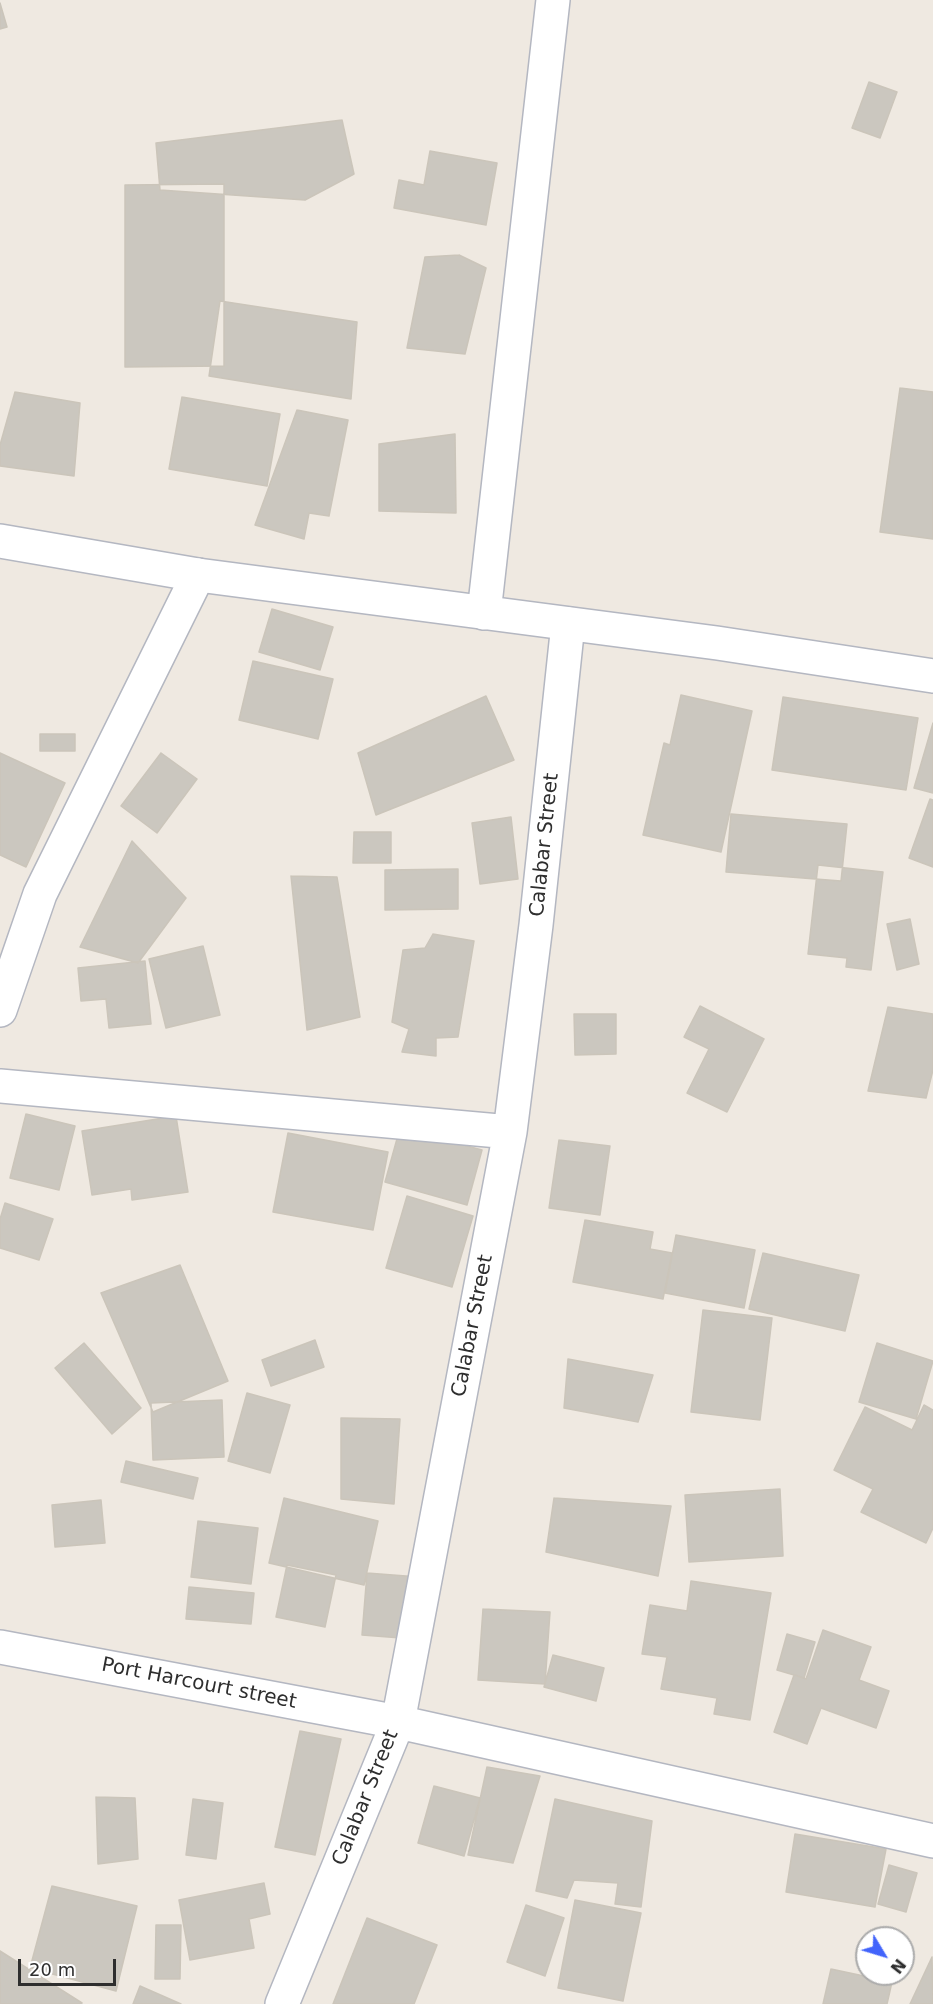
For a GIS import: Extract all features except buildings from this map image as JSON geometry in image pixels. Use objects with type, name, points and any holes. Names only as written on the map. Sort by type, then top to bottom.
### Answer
[{"type":"street","points":[[484,613],[553,0]]},
{"type":"street","points":[[0,541],[198,575],[717,643],[933,676]]},
{"type":"street","points":[[0,1010],[40,894],[198,575]]},
{"type":"street","name":"Calabar Street","points":[[282,2004],[398,1722],[510,1132],[536,925],[568,624]]},
{"type":"street","points":[[0,1086],[510,1132]]},
{"type":"street","name":"Port Harcourt street","points":[[0,1647],[398,1722],[933,1841]]}]
